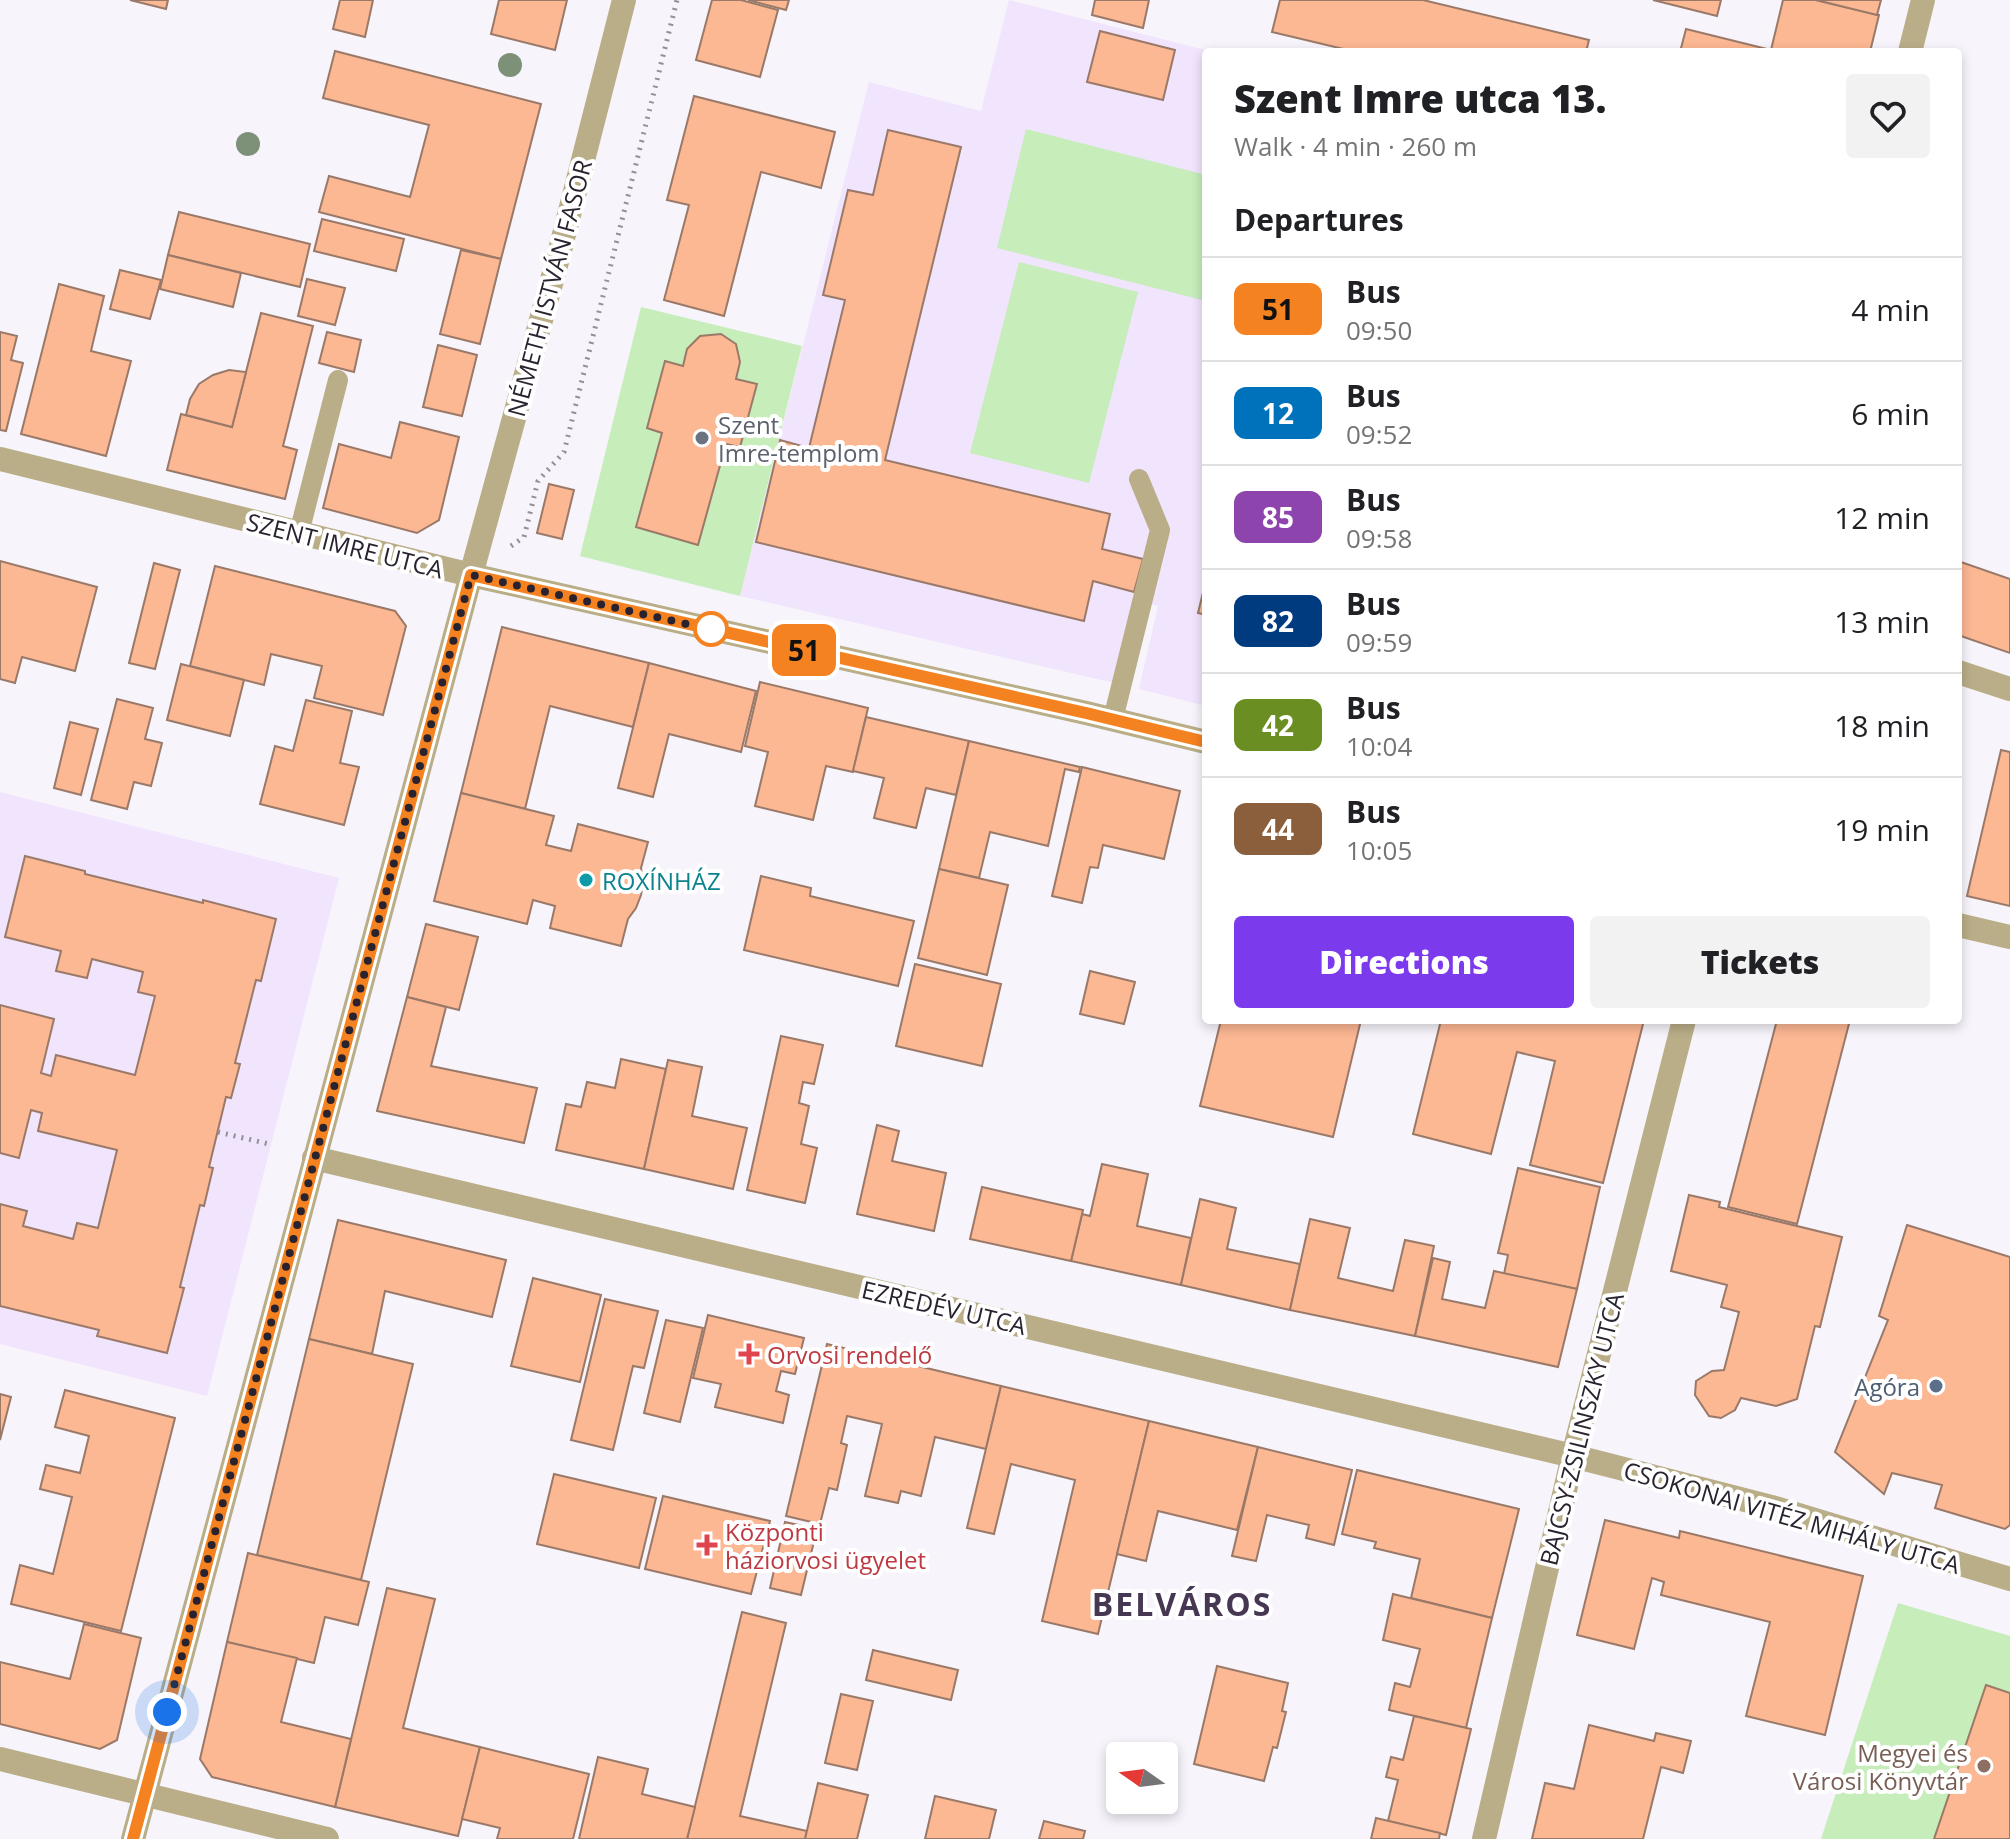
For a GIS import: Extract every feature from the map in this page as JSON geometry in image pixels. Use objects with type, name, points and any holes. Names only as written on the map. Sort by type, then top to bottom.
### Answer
[{"type":"street","name":"NÉMETH ISTVÁN FASOR","points":[[133,1839],[558,258],[624,0]]},
{"type":"street","points":[[1911,48],[1923,0]]},
{"type":"street","name":"SZENT IMRE UTCA","points":[[0,459],[471,575],[1202,741]]},
{"type":"street","points":[[1962,673],[2010,689]]},
{"type":"street","points":[[1962,926],[2010,937]]},
{"type":"street","name":"BAJCSY-ZSILINSZKY UTCA","points":[[1484,1839],[1573,1456],[1683,1024]]},
{"type":"street","name":"EZREDÉV UTCA","points":[[314,1158],[1573,1456]]},
{"type":"street","name":"CSOKONAI VITÉZ MIHÁLY UTCA","points":[[1573,1456],[1772,1507],[2010,1579]]},
{"type":"street","points":[[0,1759],[327,1839]]},
{"type":"lane","points":[[299,533],[338,380]]},
{"type":"lane","points":[[1113,719],[1160,530],[1139,479]]},
{"type":"path","points":[[471,575],[524,537],[538,481],[564,452],[677,0]]},
{"type":"path","points":[[218,1132],[269,1144]]},
{"type":"shaded area","points":[[1009,0],[1202,49],[1202,705],[1139,689],[1158,606],[1133,600],[1114,683],[740,596],[869,82],[981,111]]},
{"type":"shaded area","points":[[0,792],[339,878],[207,1396],[0,1344]]},
{"type":"green space","points":[[1026,129],[1202,174],[1202,300],[997,248]]},
{"type":"green space","points":[[1019,262],[1138,292],[1089,483],[970,453]]},
{"type":"green space","points":[[641,307],[802,346],[740,596],[580,556]]},
{"type":"green space","points":[[1898,1603],[2010,1636],[2010,1839],[1821,1839]]},
{"type":"building","points":[[130,0],[168,0],[166,9]]},
{"type":"building","points":[[340,0],[373,0],[365,37],[333,29]]},
{"type":"building","points":[[499,0],[567,0],[555,50],[491,34]]},
{"type":"building","points":[[712,0],[741,0],[778,10],[760,77],[696,60]]},
{"type":"building","points":[[748,0],[789,0],[786,10]]},
{"type":"building","points":[[1095,0],[1149,0],[1143,28],[1092,15]]},
{"type":"building","points":[[1280,0],[1423,0],[1589,40],[1587,48],[1339,48],[1272,32]]},
{"type":"building","points":[[1653,0],[1721,0],[1717,16]]},
{"type":"building","points":[[1783,0],[1816,0],[1879,15],[1871,48],[1771,48]]},
{"type":"building","points":[[1816,0],[1881,0],[1877,15]]},
{"type":"building","points":[[1686,29],[1763,48],[1681,48]]},
{"type":"building","points":[[1100,31],[1175,50],[1163,100],[1087,82]]},
{"type":"building","points":[[335,51],[541,104],[501,259],[319,212],[329,176],[410,197],[429,125],[323,98]]},
{"type":"building","points":[[694,96],[835,132],[821,188],[761,172],[724,316],[664,300],[689,205],[667,200]]},
{"type":"building","points":[[888,130],[961,147],[885,460],[1110,514],[1102,549],[1143,559],[1134,592],[1093,581],[1084,621],[756,542],[780,440],[809,448],[845,300],[823,295],[848,190],[873,195]]},
{"type":"building","points":[[179,212],[310,244],[300,287],[168,255]]},
{"type":"building","points":[[322,219],[404,239],[396,271],[314,251]]},
{"type":"building","points":[[461,250],[501,259],[480,344],[440,334]]},
{"type":"building","points":[[168,255],[241,273],[233,307],[160,289]]},
{"type":"building","points":[[120,270],[161,280],[150,319],[110,309]]},
{"type":"building","points":[[307,279],[345,288],[335,325],[298,316]]},
{"type":"building","points":[[59,284],[104,296],[91,351],[131,361],[106,456],[21,434]]},
{"type":"building","points":[[261,313],[313,326],[283,446],[297,450],[285,499],[167,470],[181,414],[232,427]]},
{"type":"building","points":[[0,332],[17,336],[11,360],[23,363],[6,431],[0,430]]},
{"type":"building","points":[[327,332],[361,340],[354,372],[319,363]]},
{"type":"building","name":"Szent Imre-templom","points":[[721,334],[736,344],[740,362],[736,379],[757,384],[740,447],[726,444],[698,545],[636,527],[662,433],[647,428],[665,361],[683,366],[687,349],[700,336]]},
{"type":"building","points":[[438,345],[477,355],[462,416],[423,407]]},
{"type":"building","points":[[229,370],[246,372],[232,427],[186,415],[190,399],[199,384]]},
{"type":"building","points":[[400,422],[459,437],[439,520],[417,533],[323,508],[339,444],[391,458]]},
{"type":"building","points":[[549,484],[574,490],[562,539],[537,533]]},
{"type":"building","points":[[0,561],[97,587],[75,671],[22,657],[15,683],[0,679]]},
{"type":"building","points":[[1962,562],[2010,579],[2010,653],[1962,636]]},
{"type":"building","points":[[154,563],[180,570],[155,669],[129,663]]},
{"type":"building","points":[[215,566],[395,611],[406,626],[383,715],[314,698],[322,666],[271,654],[264,685],[190,666]]},
{"type":"building","points":[[502,627],[649,663],[633,727],[550,706],[525,809],[461,793]]},
{"type":"building","points":[[649,663],[756,691],[741,752],[669,734],[653,797],[618,788]]},
{"type":"building","points":[[181,664],[244,680],[230,736],[167,720]]},
{"type":"building","points":[[760,682],[868,708],[853,772],[826,766],[813,820],[755,806],[768,752],[745,746]]},
{"type":"building","points":[[117,699],[153,708],[145,739],[162,743],[151,786],[134,782],[127,809],[91,800]]},
{"type":"building","points":[[306,700],[352,711],[340,763],[359,767],[344,825],[260,804],[275,746],[293,751]]},
{"type":"building","points":[[866,717],[969,741],[956,795],[926,788],[916,828],[874,818],[884,778],[853,771]]},
{"type":"building","points":[[70,722],[98,729],[81,795],[54,788]]},
{"type":"building","points":[[969,741],[1080,767],[1079,772],[1065,769],[1048,846],[990,832],[979,878],[939,869]]},
{"type":"building","points":[[2001,750],[2010,752],[2010,906],[1967,896]]},
{"type":"building","points":[[1082,767],[1180,791],[1164,859],[1103,845],[1098,868],[1090,867],[1082,903],[1052,896]]},
{"type":"building","points":[[461,793],[554,816],[546,845],[571,851],[578,824],[648,842],[641,868],[641,895],[628,919],[621,946],[550,928],[555,906],[533,900],[527,924],[434,901]]},
{"type":"building","points":[[25,856],[85,871],[85,874],[276,919],[261,981],[256,980],[235,1063],[240,1064],[231,1098],[226,1097],[209,1167],[213,1168],[204,1206],[200,1205],[180,1287],[184,1288],[167,1353],[97,1336],[99,1330],[0,1306],[0,1204],[27,1211],[23,1226],[73,1239],[77,1223],[98,1228],[117,1150],[38,1131],[42,1113],[31,1110],[19,1158],[0,1153],[0,1005],[54,1019],[41,1073],[51,1076],[56,1055],[135,1075],[155,996],[138,992],[143,972],[92,959],[87,978],[56,971],[61,951],[5,937]]},
{"type":"building","points":[[939,869],[1008,885],[987,975],[918,958]]},
{"type":"building","points":[[761,876],[811,888],[810,896],[914,921],[898,986],[744,950]]},
{"type":"building","points":[[426,924],[478,937],[459,1010],[407,997]]},
{"type":"building","points":[[915,964],[1001,984],[982,1066],[896,1046]]},
{"type":"building","points":[[1090,971],[1135,982],[1124,1024],[1080,1014]]},
{"type":"building","points":[[407,997],[446,1007],[431,1066],[537,1088],[524,1143],[377,1111]]},
{"type":"building","points":[[1220,1024],[1360,1024],[1333,1137],[1200,1106]]},
{"type":"building","points":[[1440,1024],[1643,1024],[1603,1183],[1530,1165],[1555,1061],[1517,1052],[1491,1154],[1413,1134]]},
{"type":"building","points":[[1776,1024],[1849,1024],[1797,1224],[1728,1207]]},
{"type":"building","points":[[781,1036],[823,1045],[814,1084],[803,1082],[799,1103],[809,1106],[801,1144],[817,1148],[805,1203],[747,1190]]},
{"type":"building","points":[[621,1059],[666,1069],[644,1169],[556,1150],[566,1104],[581,1107],[587,1082],[615,1088]]},
{"type":"building","points":[[668,1060],[702,1067],[692,1116],[747,1128],[733,1189],[644,1169]]},
{"type":"building","points":[[877,1125],[899,1131],[892,1161],[946,1173],[934,1231],[857,1214]]},
{"type":"building","points":[[1102,1164],[1148,1174],[1137,1226],[1191,1238],[1181,1285],[1071,1261],[1082,1214],[1090,1216]]},
{"type":"building","points":[[1518,1168],[1600,1187],[1577,1289],[1504,1274],[1508,1255],[1498,1253]]},
{"type":"building","points":[[982,1187],[1083,1210],[1071,1261],[970,1239]]},
{"type":"building","points":[[1689,1195],[1720,1202],[1719,1207],[1842,1237],[1820,1327],[1815,1326],[1797,1399],[1776,1406],[1741,1398],[1735,1410],[1721,1418],[1709,1416],[1695,1395],[1696,1381],[1712,1371],[1724,1370],[1739,1312],[1721,1307],[1727,1285],[1671,1271]]},
{"type":"building","points":[[1200,1199],[1236,1208],[1227,1249],[1300,1264],[1290,1310],[1181,1285]]},
{"type":"building","points":[[1310,1219],[1350,1228],[1338,1278],[1393,1291],[1405,1240],[1434,1246],[1415,1336],[1290,1310]]},
{"type":"building","points":[[338,1220],[506,1260],[492,1317],[385,1291],[372,1354],[309,1339]]},
{"type":"building","name":"Agóra","points":[[1907,1225],[2010,1257],[2010,1525],[2005,1529],[1935,1508],[1942,1485],[1892,1473],[1884,1494],[1835,1452],[1888,1320],[1879,1316]]},
{"type":"building","points":[[1433,1258],[1450,1262],[1442,1299],[1485,1308],[1494,1271],[1577,1289],[1558,1367],[1415,1336]]},
{"type":"building","points":[[533,1278],[601,1295],[580,1382],[511,1366]]},
{"type":"building","points":[[605,1299],[658,1311],[644,1368],[633,1366],[613,1450],[571,1440]]},
{"type":"building","name":"Orvosi rendelő","points":[[708,1315],[804,1338],[795,1374],[781,1371],[776,1391],[789,1395],[783,1423],[715,1407],[721,1384],[693,1378]]},
{"type":"building","points":[[666,1320],[703,1328],[680,1422],[644,1413]]},
{"type":"building","points":[[309,1339],[413,1364],[361,1580],[257,1555]]},
{"type":"building","points":[[827,1344],[1001,1386],[986,1449],[935,1437],[921,1496],[901,1491],[898,1503],[865,1496],[882,1424],[847,1416],[841,1443],[847,1445],[837,1490],[829,1488],[820,1524],[786,1516]]},
{"type":"building","points":[[1001,1386],[1149,1421],[1098,1634],[1042,1621],[1075,1480],[1011,1464],[994,1534],[967,1528]]},
{"type":"building","points":[[65,1390],[175,1418],[121,1631],[11,1604],[20,1565],[53,1574],[72,1497],[40,1489],[46,1465],[80,1473],[89,1436],[55,1427]]},
{"type":"building","points":[[0,1394],[11,1397],[0,1440]]},
{"type":"building","points":[[1149,1421],[1258,1447],[1237,1530],[1158,1511],[1146,1561],[1117,1554]]},
{"type":"building","points":[[1258,1447],[1352,1470],[1334,1545],[1306,1538],[1309,1525],[1267,1515],[1256,1561],[1232,1556]]},
{"type":"building","points":[[1357,1470],[1519,1509],[1492,1618],[1411,1598],[1420,1559],[1374,1548],[1376,1542],[1342,1534]]},
{"type":"building","points":[[554,1474],[656,1498],[639,1568],[537,1544]]},
{"type":"building","name":"Központi háziorvosi ügyelet","points":[[663,1496],[770,1521],[751,1594],[645,1569]]},
{"type":"building","points":[[1605,1520],[1679,1538],[1680,1531],[1863,1576],[1825,1735],[1746,1716],[1770,1622],[1661,1595],[1664,1582],[1652,1578],[1634,1649],[1577,1635]]},
{"type":"building","points":[[785,1522],[817,1529],[801,1595],[770,1588]]},
{"type":"building","points":[[248,1553],[369,1582],[358,1625],[325,1617],[314,1663],[227,1642]]},
{"type":"building","points":[[387,1588],[435,1599],[403,1728],[480,1747],[458,1836],[335,1807]]},
{"type":"building","points":[[1393,1594],[1492,1618],[1466,1728],[1389,1710],[1395,1683],[1410,1687],[1420,1649],[1383,1640]]},
{"type":"building","points":[[742,1612],[786,1623],[740,1816],[807,1831],[805,1839],[687,1839]]},
{"type":"building","points":[[84,1624],[141,1638],[117,1740],[100,1749],[0,1724],[0,1662],[70,1679]]},
{"type":"building","points":[[227,1642],[297,1658],[281,1722],[351,1739],[335,1807],[212,1777],[200,1759]]},
{"type":"building","points":[[873,1650],[958,1670],[951,1700],[866,1680]]},
{"type":"building","points":[[1217,1666],[1288,1683],[1282,1711],[1286,1712],[1264,1781],[1194,1764]]},
{"type":"building","name":"Megyei és Városi Könyvtár","points":[[1986,1685],[2010,1693],[2010,1839],[1934,1839]]},
{"type":"building","points":[[841,1694],[873,1701],[857,1770],[825,1763]]},
{"type":"building","points":[[1414,1716],[1471,1729],[1446,1835],[1388,1821],[1398,1780],[1386,1777],[1391,1757],[1403,1760]]},
{"type":"building","points":[[1589,1725],[1654,1741],[1656,1733],[1691,1741],[1683,1773],[1661,1767],[1643,1839],[1532,1839],[1545,1783],[1574,1789]]},
{"type":"building","points":[[480,1747],[589,1774],[573,1839],[497,1839],[500,1828],[462,1819]]},
{"type":"building","points":[[598,1757],[648,1769],[642,1794],[695,1807],[687,1839],[579,1839]]},
{"type":"building","points":[[818,1783],[868,1795],[857,1839],[805,1839]]},
{"type":"building","points":[[935,1796],[996,1810],[989,1839],[925,1839]]},
{"type":"building","points":[[1376,1818],[1440,1833],[1439,1839],[1371,1839]]},
{"type":"building","points":[[1044,1821],[1085,1831],[1083,1839],[1039,1839]]},
{"type":"bus line","name":"51","points":[[133,1839],[471,575],[1202,741]]},
{"type":"place","name":"Szent Imre-templom","points":[[702,438]]},
{"type":"place","name":"ROXÍNHÁZ","points":[[586,880]]},
{"type":"place","name":"Orvosi rendelő","points":[[749,1354]]},
{"type":"place","name":"Agóra","points":[[1936,1386]]},
{"type":"place","name":"Központi háziorvosi ügyelet","points":[[707,1545]]},
{"type":"place","name":"Megyei és Városi Könyvtár","points":[[1984,1766]]},
{"type":"district","name":"BELVÁROS","points":[[1182,1603]]},
{"type":"route","points":[[167,1712],[471,575],[711,629]]}]
